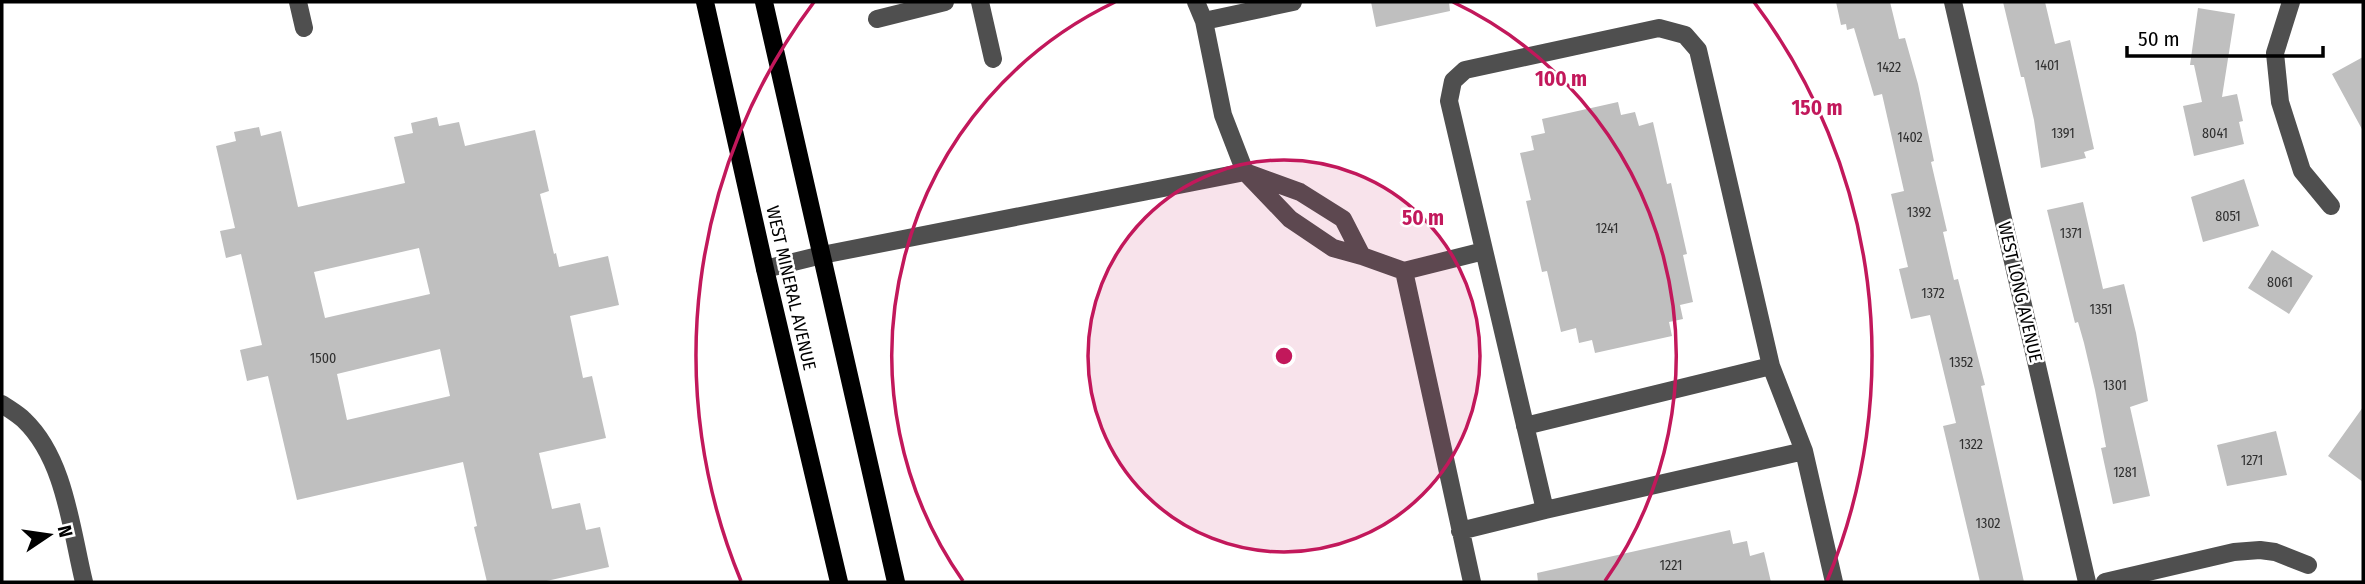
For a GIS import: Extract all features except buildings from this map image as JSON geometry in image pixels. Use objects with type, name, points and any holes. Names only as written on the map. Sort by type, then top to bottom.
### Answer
[{"type":"main road","name":"WEST MINERAL AVENUE","points":[[705,2],[839,582]]},
{"type":"main road","name":"WEST MINERAL AVENUE","points":[[764,2],[896,582]]},
{"type":"street","points":[[298,2],[304,28]]},
{"type":"street","points":[[877,19],[944,2]]},
{"type":"street","points":[[980,2],[993,59]]},
{"type":"street","points":[[1196,2],[1204,21],[1223,115],[1245,172],[1290,219],[1333,248],[1404,271],[1485,251]]},
{"type":"street","points":[[1204,21],[1293,2]]},
{"type":"street","name":"WEST LONG AVENUE","points":[[1953,2],[2087,582]]},
{"type":"street","points":[[2291,2],[2275,53],[2280,102],[2302,172],[2331,206]]},
{"type":"street","points":[[1545,510],[1449,101],[1453,80],[1465,70],[1659,28],[1685,35],[1698,50],[1771,366],[1804,452],[1834,582]]},
{"type":"street","points":[[765,270],[822,255],[1245,172],[1300,192],[1343,219],[1362,256]]},
{"type":"street","points":[[1404,271],[1472,582]]},
{"type":"street","points":[[1525,426],[1771,366]]},
{"type":"street","points":[[2,404],[24,419],[46,446],[58,473],[84,582]]},
{"type":"street","points":[[1461,531],[1804,452]]},
{"type":"street","points":[[2105,582],[2247,551],[2275,552],[2308,565]]}]
